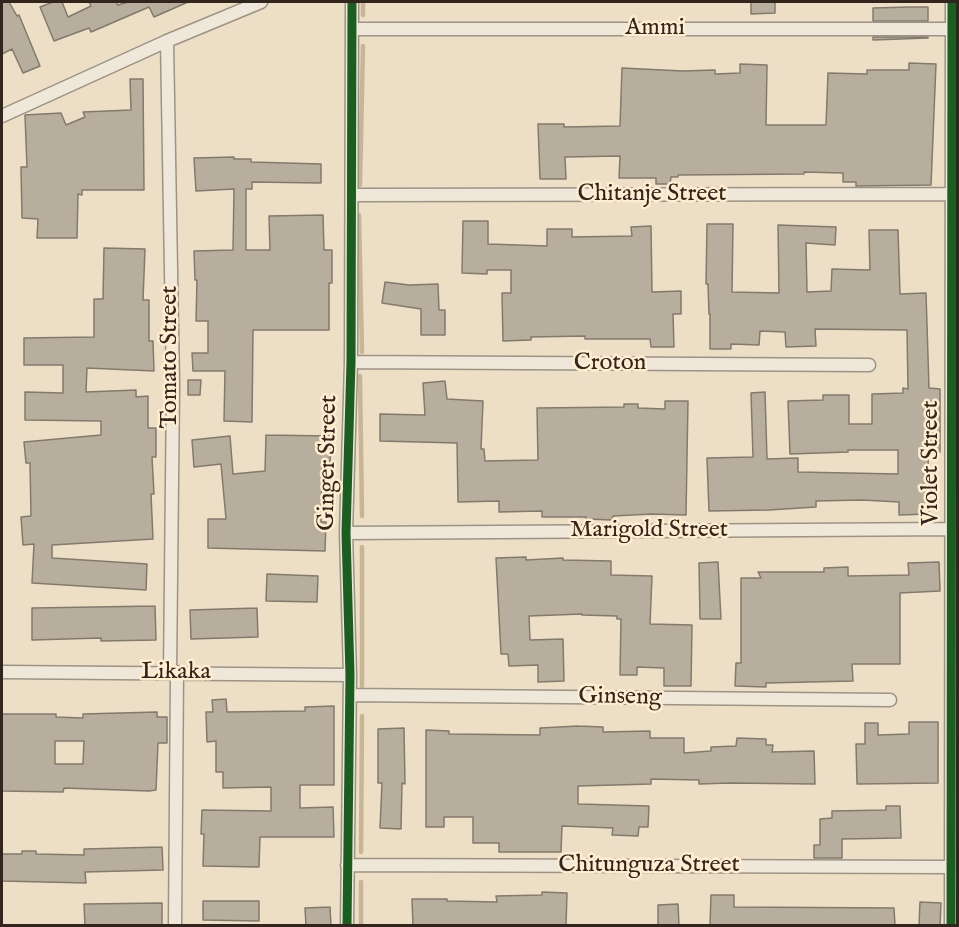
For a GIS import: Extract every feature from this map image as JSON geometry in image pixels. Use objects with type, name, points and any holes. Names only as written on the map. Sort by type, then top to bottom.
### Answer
[{"type":"street","points":[[2,117],[167,41],[261,2]]},
{"type":"street","name":"Ginger Street","points":[[347,926],[350,675],[346,533],[351,362],[352,2]]},
{"type":"street","name":"Violet Street","points":[[951,926],[954,696],[952,529],[955,367],[952,2]]},
{"type":"street","name":"Ammi","points":[[353,29],[954,29]]},
{"type":"street","name":"Tomato Street","points":[[167,41],[172,384],[175,926]]},
{"type":"street","name":"Chitanje Street","points":[[352,195],[952,194]]},
{"type":"street","name":"Croton","points":[[351,362],[869,365]]},
{"type":"street","name":"Marigold Street","points":[[346,533],[952,529]]},
{"type":"street","name":"Likaka","points":[[2,672],[350,675]]},
{"type":"street","name":"Ginseng","points":[[350,695],[890,700]]},
{"type":"street","name":"Chitunguza Street","points":[[347,865],[951,867]]},
{"type":"building","points":[[2,2],[9,2],[17,16],[19,15],[40,66],[23,73],[12,49],[2,54]]},
{"type":"building","points":[[53,2],[62,2],[68,17],[91,6],[89,2],[116,2],[118,5],[128,2],[188,2],[154,17],[149,7],[91,32],[89,28],[54,41],[40,7]]},
{"type":"building","points":[[751,2],[775,2],[775,13],[751,14]]},
{"type":"building","points":[[928,7],[928,21],[873,21],[873,8]]},
{"type":"building","points":[[873,37],[928,37],[928,38],[873,40]]},
{"type":"building","points":[[909,63],[936,64],[931,185],[856,186],[856,182],[843,182],[843,173],[804,172],[804,174],[678,175],[678,177],[671,177],[670,184],[656,184],[656,178],[619,178],[620,156],[565,157],[566,179],[540,179],[538,124],[564,124],[564,127],[620,126],[622,68],[715,70],[715,74],[740,73],[740,64],[767,65],[766,125],[826,125],[828,73],[867,74],[867,70],[909,70]]},
{"type":"building","points":[[130,79],[143,79],[144,190],[82,190],[82,195],[78,194],[77,238],[37,238],[38,219],[22,218],[21,167],[27,167],[25,115],[61,113],[66,125],[85,117],[83,112],[131,110]]},
{"type":"building","points":[[234,157],[234,159],[251,159],[251,162],[321,164],[321,183],[252,182],[252,189],[246,189],[246,250],[270,250],[269,216],[323,215],[324,250],[332,250],[329,330],[253,330],[252,422],[224,421],[225,371],[193,371],[192,353],[208,353],[208,321],[196,321],[197,280],[195,280],[194,251],[233,250],[234,189],[196,191],[194,158]]},
{"type":"building","points":[[463,221],[488,221],[488,244],[547,246],[547,229],[572,229],[572,237],[632,236],[631,227],[651,226],[652,292],[681,291],[681,314],[673,314],[674,347],[651,347],[650,339],[585,339],[585,336],[531,337],[531,340],[503,341],[502,293],[511,293],[511,270],[487,270],[487,274],[462,273]]},
{"type":"building","points":[[707,224],[733,224],[732,292],[779,293],[778,225],[836,227],[835,245],[806,243],[807,292],[831,291],[832,269],[870,270],[869,230],[898,230],[900,294],[926,293],[929,388],[940,389],[940,452],[928,452],[929,514],[899,515],[899,502],[862,500],[816,501],[816,507],[709,511],[707,458],[753,457],[751,393],[765,392],[767,459],[798,458],[798,472],[898,474],[898,450],[848,450],[848,452],[790,454],[788,401],[823,400],[823,395],[849,395],[849,424],[872,424],[872,394],[903,393],[903,388],[908,389],[907,330],[815,329],[816,346],[786,347],[785,332],[760,331],[759,345],[731,344],[731,349],[710,349],[710,314],[708,284],[706,284]]},
{"type":"building","points":[[104,248],[145,249],[143,300],[149,300],[149,341],[153,341],[154,371],[87,368],[86,392],[136,390],[136,397],[148,396],[148,428],[156,428],[156,457],[152,457],[154,494],[151,494],[153,539],[52,545],[52,558],[147,564],[146,590],[32,583],[34,544],[23,545],[21,517],[31,516],[30,463],[26,463],[24,442],[101,435],[101,421],[25,420],[25,392],[63,393],[63,365],[24,365],[24,338],[94,337],[94,299],[103,299]]},
{"type":"building","points":[[385,282],[409,285],[438,284],[439,310],[445,310],[445,335],[421,335],[421,309],[382,303]]},
{"type":"building","points":[[188,380],[201,380],[200,395],[188,395]]},
{"type":"building","points":[[445,381],[447,399],[483,401],[481,449],[484,449],[485,461],[538,460],[537,408],[624,407],[624,404],[638,404],[638,408],[665,409],[665,401],[688,401],[686,515],[613,516],[612,520],[586,519],[586,517],[542,517],[542,511],[499,512],[499,501],[458,502],[457,443],[380,441],[380,414],[425,415],[423,383]]},
{"type":"building","points":[[266,435],[331,436],[330,464],[322,464],[321,522],[326,522],[325,551],[208,548],[208,519],[226,519],[221,464],[194,467],[192,440],[230,436],[233,474],[265,471]]},
{"type":"building","points":[[526,557],[526,560],[563,558],[563,560],[611,561],[611,575],[652,576],[650,624],[692,625],[691,686],[664,686],[664,668],[637,667],[637,675],[620,675],[621,619],[617,619],[617,616],[582,614],[529,616],[530,640],[563,639],[564,681],[538,682],[538,665],[509,666],[508,654],[501,654],[496,558]]},
{"type":"building","points":[[718,562],[721,619],[700,619],[699,563]]},
{"type":"building","points":[[939,562],[940,591],[900,593],[900,664],[852,664],[853,681],[766,683],[766,687],[735,686],[736,663],[741,663],[741,578],[761,578],[758,572],[824,572],[824,568],[848,567],[848,576],[909,575],[908,563]]},
{"type":"building","points":[[267,574],[318,576],[317,602],[266,601]]},
{"type":"building","points":[[155,606],[156,640],[101,641],[101,638],[32,640],[32,608]]},
{"type":"building","points":[[257,608],[258,637],[191,639],[190,610]]},
{"type":"building","points":[[226,699],[227,712],[305,711],[305,707],[334,706],[334,785],[300,785],[300,808],[333,807],[334,837],[260,837],[259,867],[203,866],[202,810],[271,811],[271,787],[223,788],[223,772],[216,772],[216,741],[207,742],[206,712],[213,712],[212,700]]},
{"type":"building","points":[[157,712],[157,717],[167,717],[167,743],[158,743],[156,790],[64,788],[63,792],[2,791],[2,714],[56,714],[56,717],[83,718],[83,714]],"holes":[[[55,741],[84,741],[83,764],[55,764]]]},
{"type":"building","points":[[909,722],[938,722],[938,783],[857,784],[856,744],[865,744],[865,723],[878,723],[878,735],[909,734]]},
{"type":"building","points":[[603,727],[603,732],[650,731],[650,738],[684,738],[684,753],[711,751],[711,747],[736,746],[737,738],[766,739],[766,745],[773,745],[772,752],[814,751],[815,784],[699,784],[699,780],[651,779],[651,784],[578,786],[578,804],[649,806],[648,827],[639,827],[638,836],[612,835],[613,828],[562,826],[561,852],[499,852],[499,843],[473,843],[473,817],[444,817],[444,827],[426,827],[426,730],[449,731],[449,734],[540,735],[540,728]]},
{"type":"building","points":[[404,728],[405,784],[402,783],[401,829],[380,828],[382,783],[378,783],[378,729]]},
{"type":"building","points":[[886,806],[900,806],[901,838],[842,839],[842,858],[814,858],[814,845],[820,845],[820,819],[832,818],[832,811],[886,810]]},
{"type":"building","points":[[162,847],[163,870],[85,872],[86,883],[2,881],[2,854],[36,851],[36,854],[84,855],[84,849]]},
{"type":"building","points":[[542,892],[567,893],[566,926],[413,926],[412,899],[497,902],[496,896],[542,895]]},
{"type":"building","points":[[711,895],[734,895],[734,907],[894,908],[895,926],[710,926]]},
{"type":"building","points":[[203,901],[259,901],[259,921],[203,920]]},
{"type":"building","points":[[920,902],[941,903],[940,926],[919,926]]},
{"type":"building","points":[[162,903],[162,926],[85,926],[84,904]]},
{"type":"building","points":[[678,904],[679,926],[658,926],[658,905]]},
{"type":"building","points":[[330,907],[331,926],[306,926],[305,908]]},
{"type":"waterway","points":[[363,2],[363,15]]},
{"type":"waterway","points":[[360,185],[363,46]]},
{"type":"waterway","points":[[359,215],[362,352]]},
{"type":"waterway","points":[[360,376],[362,516]]},
{"type":"waterway","points":[[362,547],[362,686]]},
{"type":"waterway","points":[[361,852],[362,716]]},
{"type":"waterway","points":[[361,882],[361,926]]},
{"type":"cycle path","points":[[347,926],[350,675],[346,533],[351,362],[352,2]]},
{"type":"cycle path","points":[[951,926],[952,2]]}]
